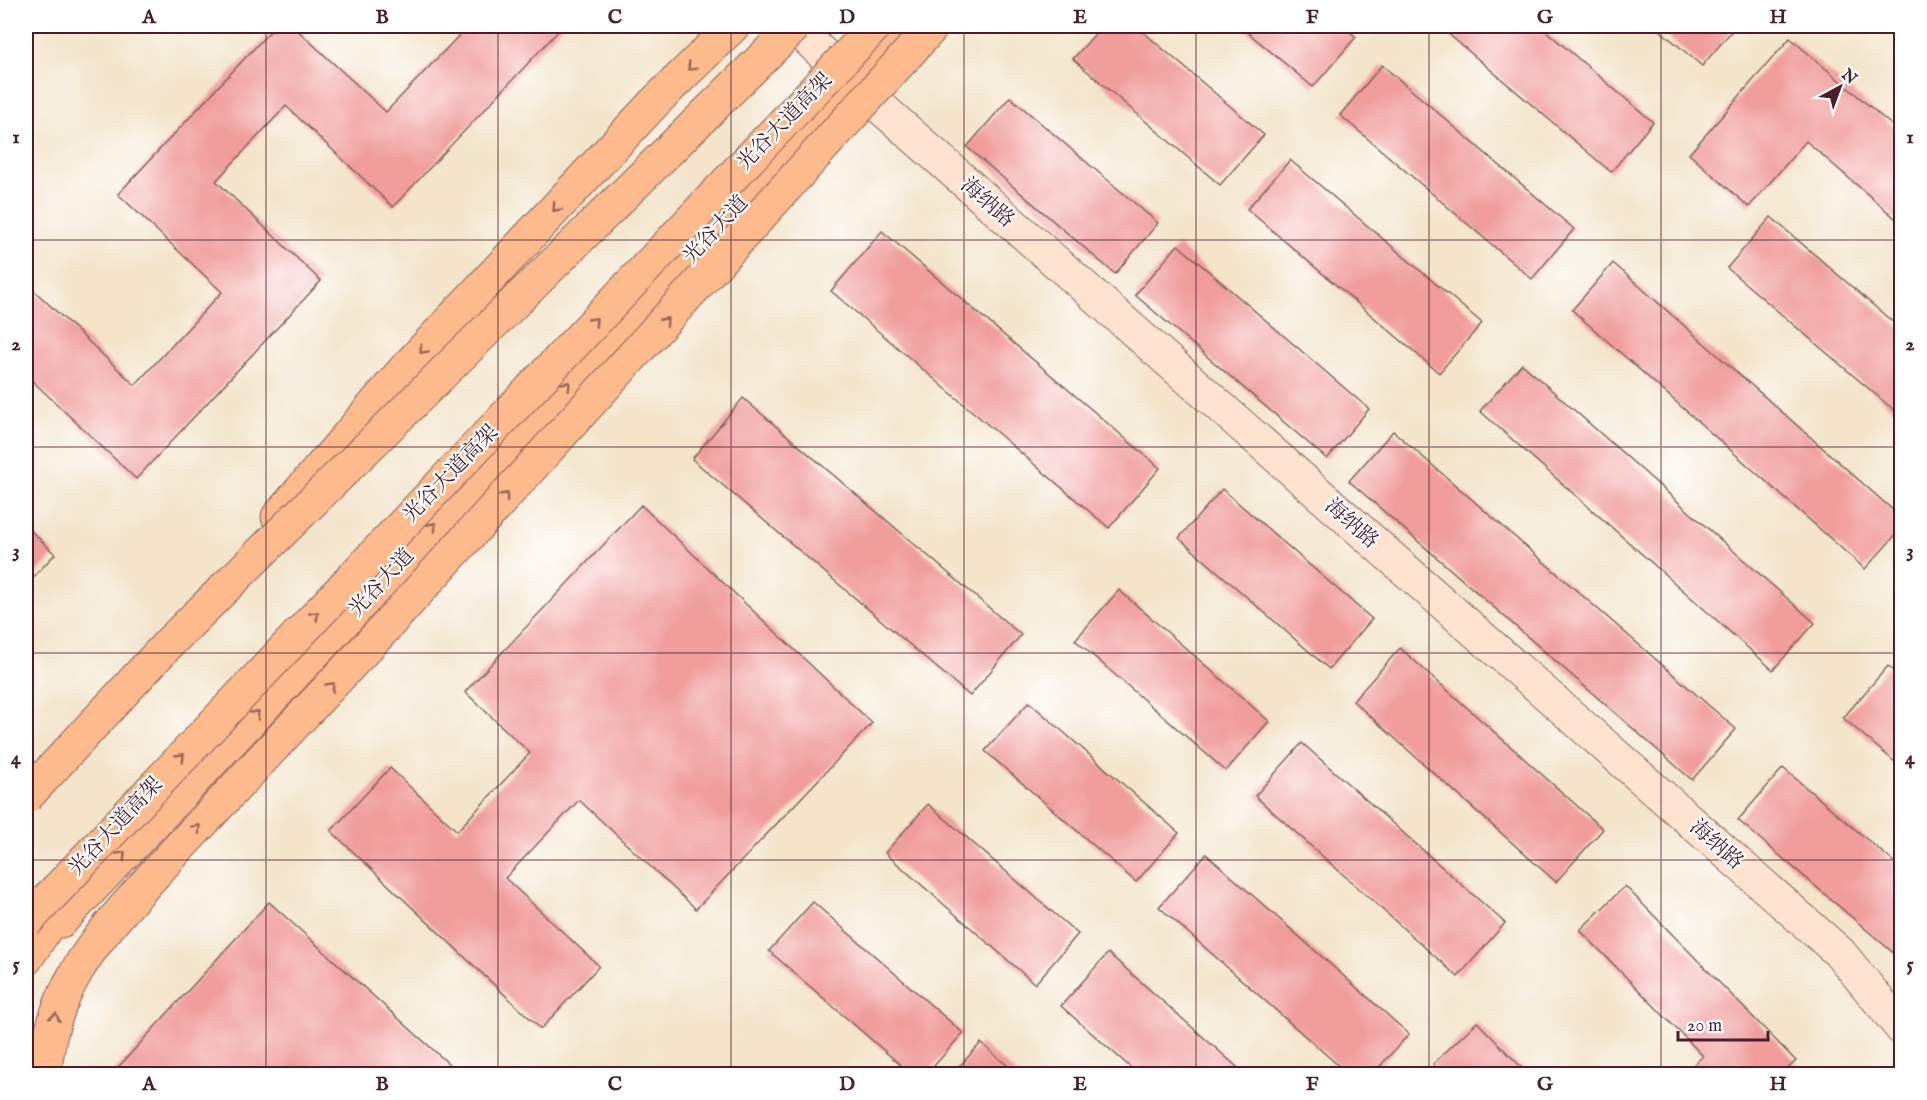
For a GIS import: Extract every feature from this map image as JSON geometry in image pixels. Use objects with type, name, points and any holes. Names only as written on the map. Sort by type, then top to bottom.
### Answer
[{"type":"main road","points":[[26,797],[170,642],[405,369],[655,102],[733,26]]},
{"type":"main road","points":[[26,813],[307,512],[774,26]]},
{"type":"main road","points":[[170,642],[795,26]]},
{"type":"main road","name":"海纳路","points":[[795,26],[853,83],[1840,953],[1902,1029]]},
{"type":"main road","name":"光谷大道高架","points":[[26,922],[108,832],[875,26]]},
{"type":"main road","name":"光谷大道","points":[[26,959],[853,83],[914,26]]},
{"type":"main road","points":[[45,1074],[47,1049],[58,1005],[80,963],[114,919],[383,630],[933,26]]},
{"type":"main road","points":[[26,959],[108,832]]},
{"type":"building","points":[[275,26],[293,26],[386,112],[468,26],[563,26],[393,207],[286,106],[216,181],[321,281],[136,479],[26,375],[26,283],[135,385],[222,292],[118,194]]},
{"type":"building","points":[[1102,26],[1136,26],[1264,135],[1220,185],[1073,59]]},
{"type":"building","points":[[1240,26],[1343,26],[1356,37],[1313,87]]},
{"type":"building","points":[[1439,26],[1540,26],[1653,122],[1611,172]]},
{"type":"building","points":[[1655,26],[1736,26],[1702,66]]},
{"type":"building","points":[[1889,26],[1902,26],[1902,36]]},
{"type":"building","points":[[1790,38],[1902,134],[1902,224],[1806,141],[1749,207],[1689,154]]},
{"type":"building","points":[[1382,65],[1574,229],[1532,279],[1340,115]]},
{"type":"building","points":[[1010,97],[1158,223],[1115,274],[967,147]]},
{"type":"building","points":[[1290,160],[1482,323],[1439,373],[1247,209]]},
{"type":"building","points":[[1771,217],[1902,330],[1902,417],[1727,268]]},
{"type":"building","points":[[882,231],[1160,468],[1109,528],[831,291]]},
{"type":"building","points":[[1178,245],[1369,409],[1327,459],[1135,295]]},
{"type":"building","points":[[1613,263],[1902,518],[1902,528],[1865,569],[1572,310]]},
{"type":"building","points":[[1522,364],[1815,623],[1773,670],[1480,411]]},
{"type":"building","points":[[743,398],[1021,635],[970,696],[692,459]]},
{"type":"building","points":[[1393,431],[1736,729],[1692,780],[1349,481]]},
{"type":"building","points":[[1222,489],[1372,619],[1329,669],[1179,538]]},
{"type":"building","points":[[641,505],[872,723],[696,909],[579,800],[505,878],[599,966],[541,1029],[331,831],[390,768],[457,831],[530,753],[465,692]]},
{"type":"building","points":[[26,526],[55,554],[26,585]]},
{"type":"building","points":[[1119,590],[1269,721],[1226,771],[1075,640]]},
{"type":"building","points":[[1400,648],[1603,829],[1556,882],[1353,701]]},
{"type":"building","points":[[1888,666],[1902,677],[1902,768],[1843,718]]},
{"type":"building","points":[[1029,702],[1179,833],[1136,882],[985,751]]},
{"type":"building","points":[[1302,743],[1505,923],[1458,977],[1255,796]]},
{"type":"building","points":[[1783,768],[1902,869],[1902,949],[1896,955],[1738,820]]},
{"type":"building","points":[[928,804],[1078,934],[1035,984],[885,853]]},
{"type":"building","points":[[1206,854],[1409,1034],[1373,1074],[1348,1074],[1159,907]]},
{"type":"building","points":[[1625,886],[1796,1061],[1782,1074],[1684,1074],[1703,1056],[1580,930]]},
{"type":"building","points":[[269,902],[460,1074],[112,1074]]},
{"type":"building","points":[[813,902],[963,1033],[927,1074],[911,1074],[769,951]]},
{"type":"building","points":[[1108,953],[1245,1074],[1138,1074],[1061,1006]]},
{"type":"building","points":[[1477,1022],[1528,1074],[1444,1074],[1433,1064]]},
{"type":"building","points":[[981,1043],[1017,1074],[952,1074]]}]
